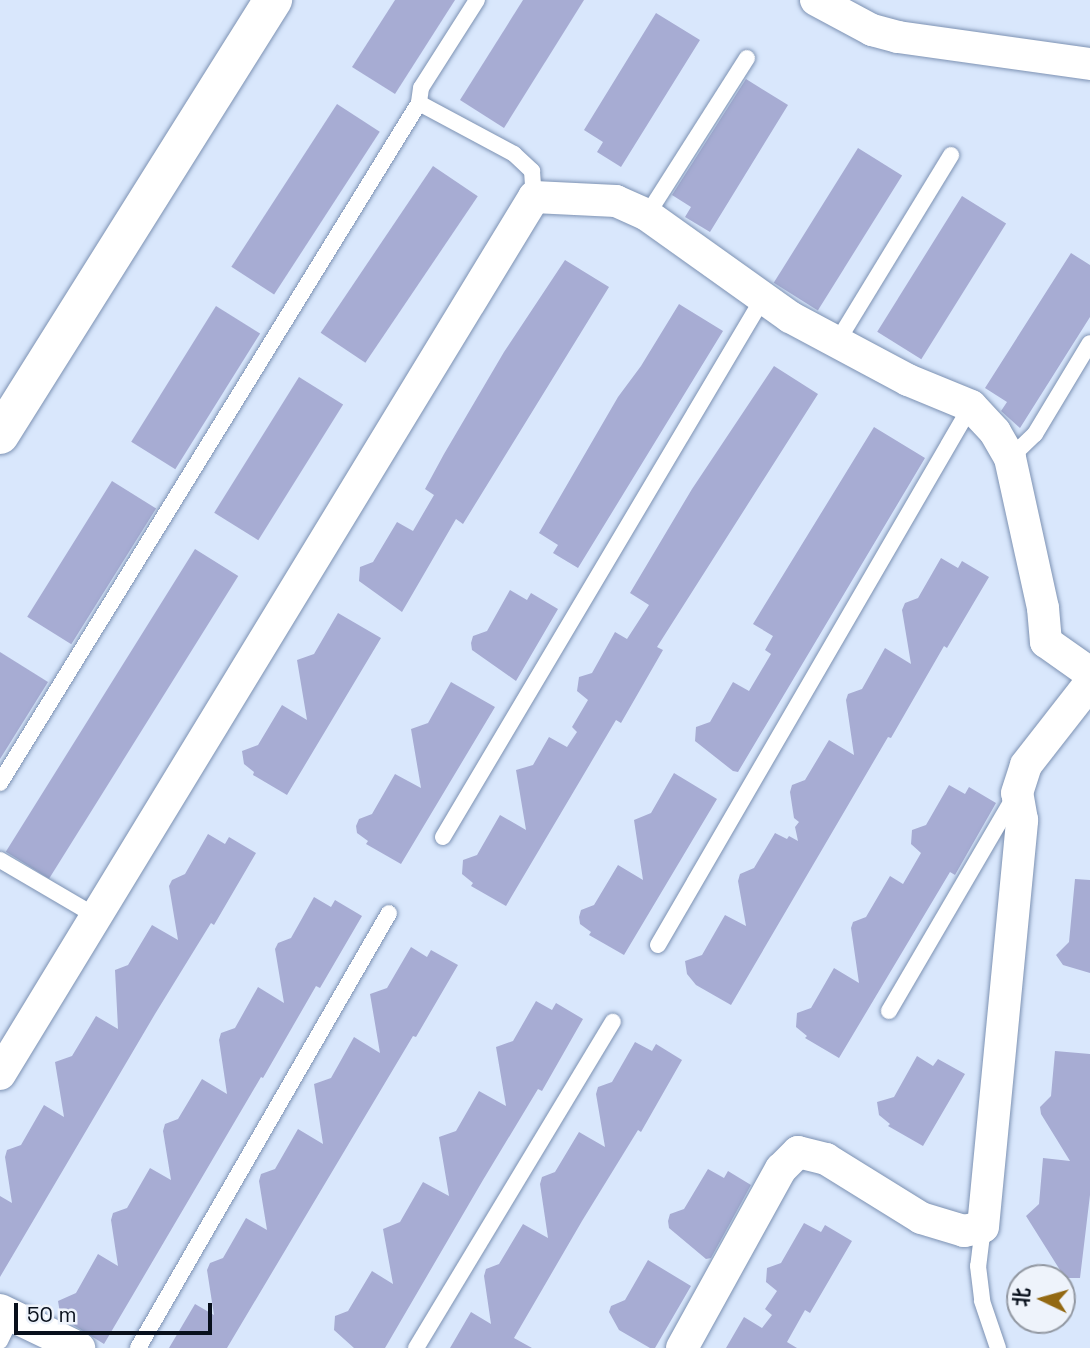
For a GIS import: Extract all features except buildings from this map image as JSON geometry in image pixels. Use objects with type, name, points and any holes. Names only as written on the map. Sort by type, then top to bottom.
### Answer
[{"type":"street","points":[[0,435],[273,0]]},
{"type":"street","points":[[816,0],[872,30],[898,37],[1090,64]]},
{"type":"street","points":[[0,1074],[534,197],[616,201],[647,215],[790,317],[908,380],[971,405],[995,432],[1010,458],[1043,608],[1046,642],[1090,673]]},
{"type":"street","points":[[682,1348],[781,1169],[798,1152],[826,1158],[921,1218],[964,1231],[982,1227],[1022,820],[1017,793],[1026,765],[1090,683]]},
{"type":"street","points":[[4,1322],[79,1348]]},
{"type":"lane","points":[[0,783],[419,103],[421,88],[477,0]]},
{"type":"lane","points":[[647,215],[747,58]]},
{"type":"lane","points":[[419,103],[514,154],[532,171],[534,197]]},
{"type":"lane","points":[[837,342],[951,155]]},
{"type":"lane","points":[[443,837],[763,298]]},
{"type":"lane","points":[[1010,458],[1035,434],[1090,343]]},
{"type":"lane","points":[[658,945],[971,405]]},
{"type":"lane","points":[[889,1011],[1017,793]]},
{"type":"lane","points":[[0,860],[96,916]]},
{"type":"lane","points":[[138,1348],[389,913]]},
{"type":"lane","points":[[416,1348],[613,1022]]},
{"type":"lane","points":[[982,1227],[978,1266],[982,1301],[998,1348]]}]
